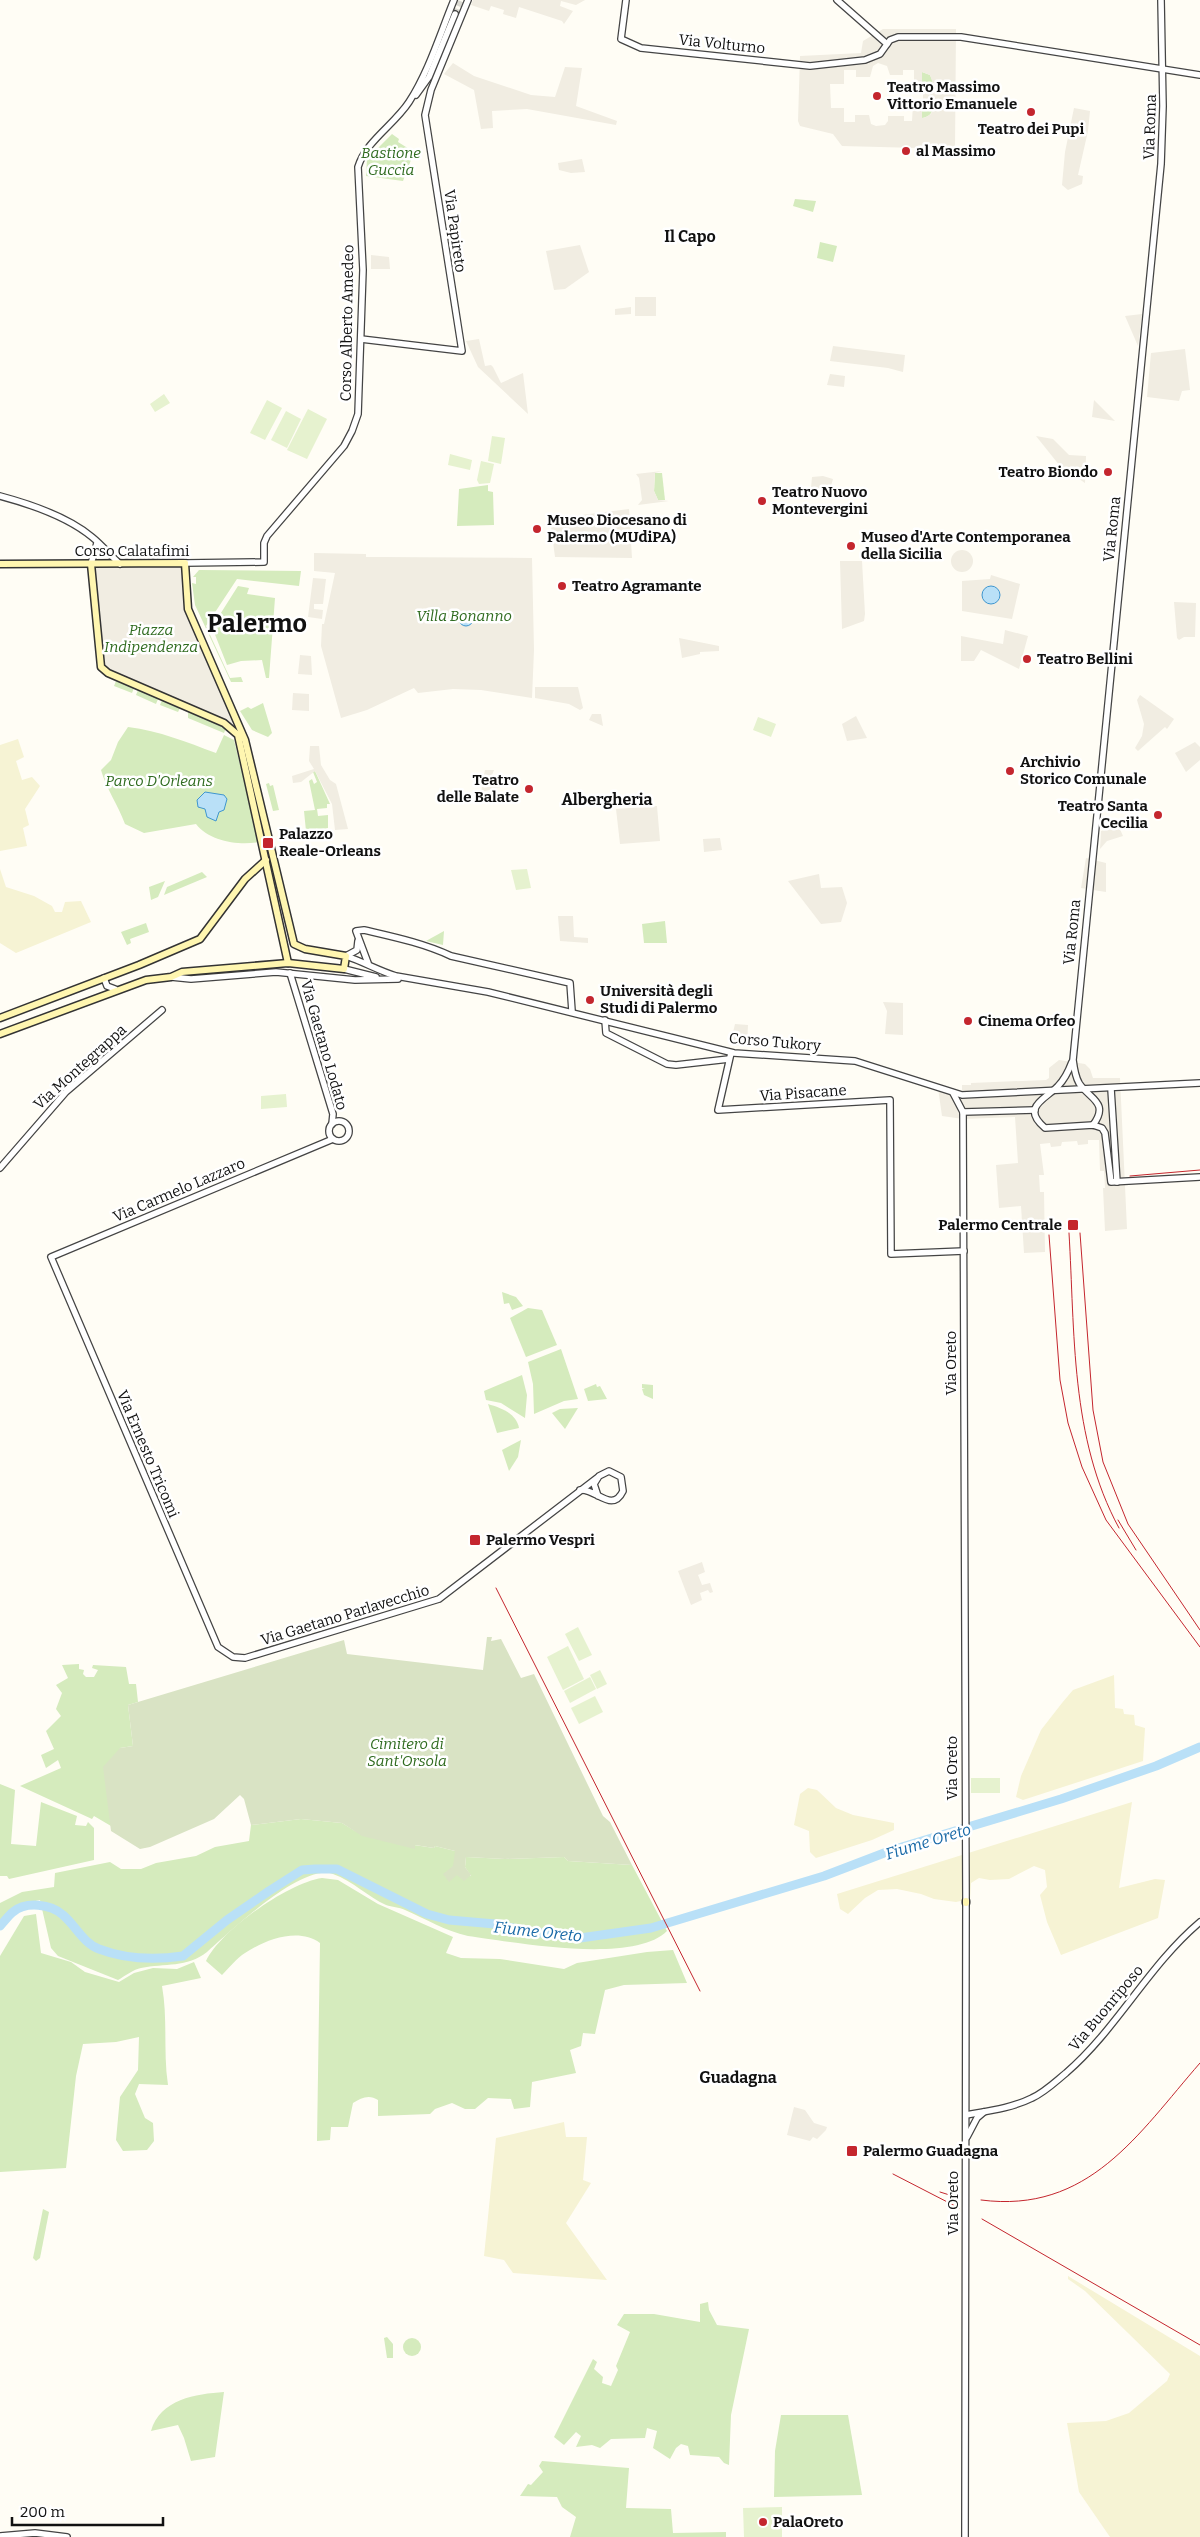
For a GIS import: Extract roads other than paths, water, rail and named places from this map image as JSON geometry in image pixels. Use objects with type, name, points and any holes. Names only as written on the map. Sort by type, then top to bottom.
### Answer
[{"type":"main road","name":"Corso Calatafimi","points":[[0,564],[185,563]]},
{"type":"main road","points":[[185,563],[188,610],[235,714],[233,721],[224,722]]},
{"type":"main road","points":[[91,564],[100,667],[108,673],[224,722],[236,732],[241,744],[288,964]]},
{"type":"main road","name":"Corso Tukory","points":[[235,714],[248,750],[294,944],[305,949],[346,956]]},
{"type":"main road","points":[[0,1018],[200,939],[245,879],[266,860]]},
{"type":"main road","points":[[344,969],[346,956]]},
{"type":"main road","name":"Corso Tukory","points":[[0,1034],[115,989],[146,980],[171,977],[182,972],[275,964],[344,969]]},
{"type":"street","name":"Via Volturno","points":[[626,0],[621,39],[641,48],[810,66],[865,60],[880,54],[887,44]]},
{"type":"street","points":[[837,0],[887,44],[892,38],[898,37],[961,37],[1095,60],[1200,75]]},
{"type":"street","name":"Via Roma","points":[[1073,1060],[1160,172],[1163,70],[1161,0]]},
{"type":"street","points":[[453,1],[466,2]]},
{"type":"street","name":"Corso Alberto Amedeo","points":[[410,101],[423,76],[453,1]]},
{"type":"street","name":"Via Papireto","points":[[361,339],[462,351],[425,115],[431,90],[466,2]]},
{"type":"street","name":"Corso Alberto Amedeo","points":[[264,562],[264,543],[267,536],[333,460],[352,431],[359,403],[362,270],[358,167],[362,154],[397,119],[430,77],[455,14]]},
{"type":"street","points":[[0,496],[26,504],[69,523],[92,537],[120,564]]},
{"type":"street","points":[[91,564],[97,543]]},
{"type":"street","name":"Corso Calatafimi","points":[[185,563],[264,562]]},
{"type":"street","points":[[354,971],[368,963],[356,931],[364,930],[439,949],[447,954],[570,983],[572,1011]]},
{"type":"street","points":[[346,956],[357,950],[358,939]]},
{"type":"street","name":"Corso Tukory","points":[[346,956],[368,963],[385,973],[409,979],[488,992],[572,1011],[730,1056]]},
{"type":"street","name":"Corso Tukory","points":[[344,969],[383,978]]},
{"type":"street","name":"Corso Tukory","points":[[171,977],[191,979],[290,973],[355,980],[409,979]]},
{"type":"street","name":"Via Gaetano Lodato","points":[[290,973],[333,1114],[332,1124]]},
{"type":"street","points":[[104,978],[107,986],[115,989]]},
{"type":"street","name":"Via Montegrappa","points":[[0,1168],[66,1092],[162,1010]]},
{"type":"street","name":"Corso Tukory","points":[[605,1020],[606,1032],[672,1065],[730,1056],[855,1061],[962,1095],[1053,1092],[1200,1083]]},
{"type":"street","name":"Via Pisacane","points":[[730,1056],[718,1110],[890,1100],[891,1254],[964,1251]]},
{"type":"street","points":[[1073,1060],[1075,1073],[1099,1106],[1099,1114],[1093,1125]]},
{"type":"street","points":[[1073,1060],[1063,1081],[1053,1092],[1040,1100],[1035,1110],[1038,1121],[1045,1128],[1093,1125],[1100,1127],[1104,1132],[1111,1182],[1200,1177]]},
{"type":"street","points":[[1111,1089],[1117,1182]]},
{"type":"street","points":[[952,1092],[963,1112],[1035,1110]]},
{"type":"street","name":"Via Oreto","points":[[963,1112],[966,1902],[965,2537]]},
{"type":"street","points":[[342,1122],[349,1130],[347,1137],[342,1140],[331,1136],[332,1124],[342,1122]]},
{"type":"street","name":"Via Carmelo Lazzaro","points":[[51,1257],[317,1146],[331,1136]]},
{"type":"street","name":"Via Ernesto Tricomi","points":[[51,1257],[214,1640],[222,1650],[230,1655]]},
{"type":"street","points":[[580,1490],[587,1489],[598,1496],[607,1501],[615,1500],[622,1493],[624,1484],[621,1477],[614,1472],[604,1472],[597,1478],[594,1487],[598,1496]]},
{"type":"street","name":"Via Gaetano Parlavecchio","points":[[230,1655],[242,1658],[252,1656],[439,1599],[597,1478]]},
{"type":"street","name":"Via Buonriposo","points":[[966,2115],[1019,2104],[1048,2088],[1102,2038],[1163,1959],[1200,1922]]},
{"type":"street","points":[[966,2140],[977,2118],[984,2112]]},
{"type":"street","points":[[0,2536],[35,2533],[67,2537]]},
{"type":"water","points":[[991,586],[997,589],[1000,595],[997,601],[991,604],[985,601],[982,595],[985,589]]},
{"type":"water","points":[[463,612],[469,612],[473,619],[469,626],[463,626],[459,622],[459,616]]},
{"type":"water","points":[[205,792],[224,795],[227,799],[224,810],[219,812],[216,821],[207,817],[205,809],[198,807],[197,800]]},
{"type":"waterway","name":"Fiume Oreto","points":[[0,1926],[18,1909],[31,1905],[45,1906],[58,1911],[88,1943],[99,1949],[119,1955],[141,1958],[183,1956],[227,1920],[302,1870],[337,1869],[427,1914],[449,1920],[495,1924],[526,1931],[580,1938],[651,1928],[824,1876],[892,1850],[1061,1799],[1156,1766],[1200,1747]]},
{"type":"tunnel","points":[[455,14],[461,0]]},
{"type":"tram line","points":[[1130,1176],[1200,1170]]},
{"type":"railway","points":[[1069,1233],[1075,1346],[1083,1421],[1091,1458],[1103,1494],[1119,1528]]},
{"type":"railway","points":[[1080,1233],[1093,1410],[1103,1462],[1128,1524],[1200,1630]]},
{"type":"railway","points":[[1049,1235],[1060,1380],[1068,1423],[1082,1467],[1106,1520],[1200,1647]]},
{"type":"railway","points":[[1118,1520],[1136,1550]]},
{"type":"railway","points":[[496,1588],[700,1991]]},
{"type":"railway","points":[[981,2200],[1019,2201],[1052,2194],[1081,2182],[1108,2163],[1132,2141],[1200,2063]]},
{"type":"railway","points":[[893,2174],[959,2208]]},
{"type":"railway","points":[[940,2192],[959,2198]]},
{"type":"railway","points":[[982,2219],[1200,2345]]},
{"type":"place","name":"Teatro Massimo Vittorio Emanuele","points":[[877,96]]},
{"type":"place","name":"Teatro dei Pupi","points":[[1031,112]]},
{"type":"place","name":"al Massimo","points":[[906,151]]},
{"type":"place","name":"Teatro Biondo","points":[[1108,472]]},
{"type":"place","name":"Teatro Nuovo Montevergini","points":[[762,501]]},
{"type":"place","name":"Museo Diocesano di Palermo (MUdiPA)","points":[[537,529]]},
{"type":"place","name":"Museo d'Arte Contemporanea della Sicilia","points":[[851,546]]},
{"type":"place","name":"Teatro Agramante","points":[[562,586]]},
{"type":"place","name":"Teatro Bellini","points":[[1027,659]]},
{"type":"place","name":"Archivio Storico Comunale","points":[[1010,771]]},
{"type":"place","name":"Teatro delle Balate","points":[[529,789]]},
{"type":"place","name":"Teatro Santa Cecilia","points":[[1158,815]]},
{"type":"place","name":"Palazzo Reale-Orleans","points":[[268,843]]},
{"type":"place","name":"Università degli Studi di Palermo","points":[[590,1000]]},
{"type":"place","name":"Cinema Orfeo","points":[[968,1021]]},
{"type":"place","name":"Palermo Centrale","points":[[1073,1225]]},
{"type":"place","name":"Palermo Vespri","points":[[475,1540]]},
{"type":"place","name":"Palermo Guadagna","points":[[852,2151]]},
{"type":"place","name":"PalaOreto","points":[[763,2522]]},
{"type":"district","name":"Il Capo","points":[[690,236]]},
{"type":"district","name":"Palermo","points":[[257,623]]},
{"type":"district","name":"Albergheria","points":[[607,799]]},
{"type":"district","name":"Guadagna","points":[[738,2077]]},
{"type":"park label","name":"Bastione Guccia","points":[[391,162]]},
{"type":"park label","name":"Villa Bonanno","points":[[464,616]]},
{"type":"park label","name":"Piazza Indipendenza","points":[[151,638]]},
{"type":"park label","name":"Parco D'Orleans","points":[[159,781]]},
{"type":"park label","name":"Cimitero di Sant'Orsola","points":[[407,1752]]}]
